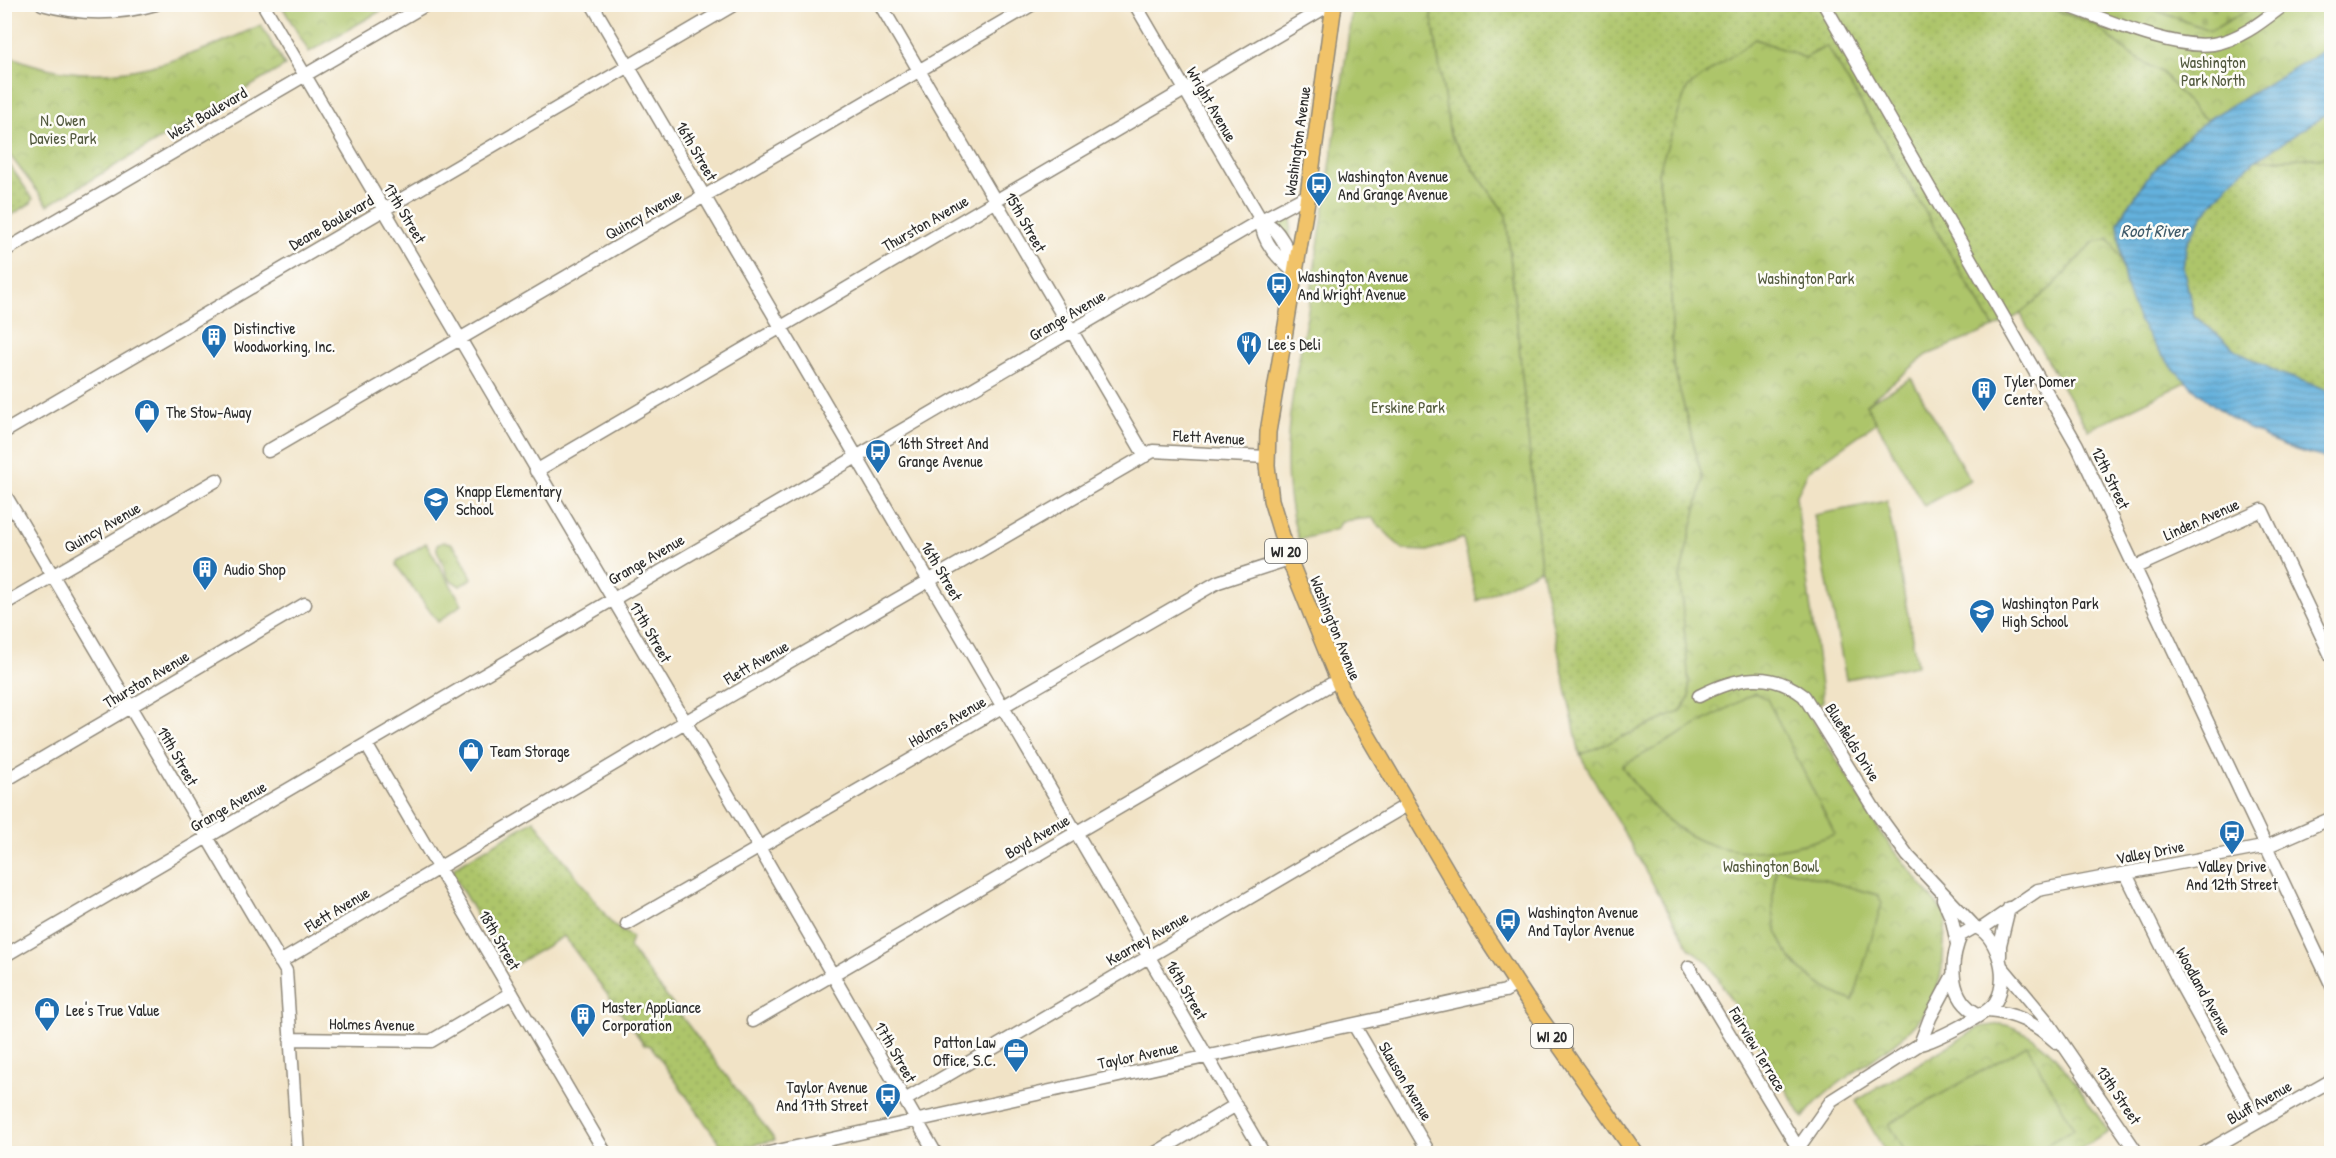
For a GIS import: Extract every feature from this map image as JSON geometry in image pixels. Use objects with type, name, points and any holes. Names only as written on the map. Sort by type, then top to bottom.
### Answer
[{"type":"main road","name":"Washington Avenue","points":[[1333,4],[1308,195],[1268,432],[1266,457],[1271,500],[1288,559],[1338,680],[1407,805],[1481,929],[1517,984],[1636,1154]]},
{"type":"street","points":[[42,4],[94,13],[127,11],[156,4]]},
{"type":"street","name":"17th Street","points":[[263,4],[536,471],[686,722],[936,1154]]},
{"type":"street","name":"West Boulevard","points":[[4,251],[427,4]]},
{"type":"street","name":"16th Street","points":[[592,4],[1264,1154]]},
{"type":"street","name":"Deane Boulevard","points":[[4,432],[735,4]]},
{"type":"street","name":"15th Street","points":[[880,4],[1145,456]]},
{"type":"street","name":"Quincy Avenue","points":[[268,451],[1033,4]]},
{"type":"street","name":"Wright Avenue","points":[[1135,4],[1261,220],[1272,224],[1289,251],[1295,273]]},
{"type":"street","name":"Thurston Avenue","points":[[536,471],[1333,4]]},
{"type":"street","name":"12th Street","points":[[1824,4],[2077,445],[2268,846],[2331,986]]},
{"type":"street","points":[[2063,4],[2173,42],[2213,44],[2251,29],[2285,4]]},
{"type":"street","name":"Grange Avenue","points":[[4,956],[612,597],[1261,220],[1308,195]]},
{"type":"street","name":"Flett Avenue","points":[[280,962],[686,722],[1153,451],[1266,457]]},
{"type":"street","name":"Quincy Avenue","points":[[4,604],[217,480]]},
{"type":"street","name":"19th Street","points":[[4,493],[286,971],[298,1154]]},
{"type":"street","name":"Linden Avenue","points":[[2136,567],[2262,510],[2331,658]]},
{"type":"street","name":"Holmes Avenue","points":[[627,924],[1218,582],[1288,559]]},
{"type":"street","name":"Thurston Avenue","points":[[4,781],[305,604]]},
{"type":"street","name":"Bluefields Drive","points":[[1700,696],[1736,679],[1776,681],[1798,692],[1814,710],[1876,812],[1908,856],[1942,895],[1990,939],[2001,964]]},
{"type":"street","name":"Boyd Avenue","points":[[753,1021],[831,973],[1338,680]]},
{"type":"street","name":"18th Street","points":[[366,744],[606,1154]]},
{"type":"street","name":"Kearney Avenue","points":[[905,1100],[1407,805]]},
{"type":"street","name":"Valley Drive","points":[[1957,944],[1965,931],[1978,928],[2038,890],[2268,846],[2331,818]]},
{"type":"street","name":"Woodland Avenue","points":[[2126,874],[2179,981],[2257,1122]]},
{"type":"street","name":"Bluefields Drive","points":[[1942,895],[1952,920],[1957,944]]},
{"type":"street","points":[[1796,1151],[1832,1100],[1920,1044],[1935,1040],[1983,1012],[1998,997],[2000,945],[2009,908]]},
{"type":"street","points":[[1920,1044],[1930,1018],[1953,975],[1957,944]]},
{"type":"street","name":"13th Street","points":[[2001,964],[2073,1056],[2138,1154]]},
{"type":"street","name":"Fairview Terrace","points":[[1689,967],[1796,1151]]},
{"type":"street","points":[[1953,975],[1961,1001],[1983,1012]]},
{"type":"street","name":"Taylor Avenue","points":[[764,1154],[1505,991],[1517,984]]},
{"type":"street","name":"Holmes Avenue","points":[[290,1039],[431,1041],[513,993]]},
{"type":"street","name":"13th Street","points":[[1983,1012],[2008,1013],[2022,1017],[2043,1030],[2073,1056]]},
{"type":"street","name":"Slauson Avenue","points":[[1354,1024],[1430,1154]]},
{"type":"street","name":"Bluff Avenue","points":[[2202,1154],[2331,1080]]},
{"type":"street","points":[[1154,1154],[1236,1106]]},
{"type":"green space","points":[[289,4],[391,5],[309,52],[283,8]]},
{"type":"green space","name":"Erskine Park","points":[[1352,5],[1430,5],[1450,135],[1506,215],[1541,569],[1477,601],[1463,538],[1428,551],[1403,550],[1372,518],[1342,521],[1337,529],[1299,540],[1291,510],[1287,449],[1290,419],[1327,188]]},
{"type":"green space","points":[[1430,5],[2041,5],[2094,24],[2130,54],[2163,73],[2194,110],[2207,120],[2177,146],[2147,178],[2118,222],[2121,260],[2109,239],[2094,242],[2053,286],[2017,316],[1994,328],[1827,46],[1805,58],[1755,39],[1658,173],[1670,252],[1673,364],[1703,480],[1680,577],[1690,697],[1680,712],[1580,755],[1541,569],[1506,215],[1450,135]]},
{"type":"green space","name":"Washington Park North","points":[[2041,5],[2141,5],[2211,31],[2256,5],[2331,5],[2331,46],[2207,120],[2194,110],[2163,73],[2130,54],[2094,24]]},
{"type":"green space","points":[[2141,5],[2256,5],[2211,31]]},
{"type":"green space","name":"N. Owen Davies Park","points":[[261,25],[285,66],[48,205],[5,149],[5,54],[39,66],[71,72],[104,73],[135,70],[198,52]]},
{"type":"green space","points":[[1755,39],[1805,58],[1827,46],[1994,328],[1927,355],[1866,404],[1876,423],[1808,471],[1796,497],[1823,701],[1808,712],[1883,836],[1947,917],[1940,977],[1927,1008],[1896,1042],[1837,1085],[1803,1118],[1708,962],[1690,949],[1580,755],[1680,712],[1690,697],[1680,577],[1703,480],[1673,364],[1670,252],[1658,173],[1687,88]]},
{"type":"green space","points":[[2331,111],[2331,157],[2256,160],[2322,115]]},
{"type":"green space","points":[[4,157],[33,199],[31,203],[5,219]]},
{"type":"green space","points":[[2331,157],[2331,391],[2279,373],[2241,354],[2194,315],[2183,267],[2187,242],[2204,214],[2231,181],[2256,160]]},
{"type":"green space","points":[[1293,211],[1289,240],[1276,220]]},
{"type":"green space","points":[[2109,239],[2121,260],[2126,287],[2160,353],[2188,381],[2088,430],[2020,314],[2053,286],[2094,242]]},
{"type":"green space","points":[[1911,378],[1970,480],[1924,506],[1866,404]]},
{"type":"green space","points":[[1887,501],[1917,665],[1846,679],[1814,515]]},
{"type":"green space","points":[[443,542],[451,543],[460,554],[472,578],[460,586],[449,579],[437,550],[437,545]]},
{"type":"green space","points":[[426,543],[462,604],[438,622],[396,565],[397,561]]},
{"type":"green space","points":[[1755,693],[1767,699],[1835,834],[1801,845],[1770,850],[1741,851],[1714,846],[1689,835],[1665,818],[1643,795],[1622,766]]},
{"type":"green space","points":[[534,820],[613,925],[632,937],[629,947],[775,1140],[725,1151],[651,1046],[644,1044],[564,936],[508,969],[452,873],[455,867]]},
{"type":"green space","points":[[1777,867],[1878,895],[1882,903],[1853,1001],[1831,991],[1813,979],[1797,966],[1786,950],[1778,933],[1773,913],[1773,891]]},
{"type":"green space","points":[[2001,1024],[2019,1030],[2050,1052],[2076,1083],[2109,1132],[2073,1153],[1886,1153],[1856,1101],[1980,1027]]},
{"type":"green space","points":[[2027,1045],[2074,1129],[2032,1153],[1906,1153],[1889,1124]]},
{"type":"water","name":"Root River","points":[[2331,46],[2331,111],[2256,160],[2231,181],[2204,214],[2187,242],[2183,267],[2194,316],[2242,354],[2279,373],[2331,391],[2331,460],[2285,446],[2247,428],[2203,396],[2163,357],[2147,335],[2126,286],[2118,222],[2147,178],[2177,146],[2207,120]]},
{"type":"place","name":"Washington Avenue And Grange Avenue","points":[[1319,208]]},
{"type":"place","name":"Washington Avenue And Wright Avenue","points":[[1279,308]]},
{"type":"place","name":"Distinctive Woodworking, Inc.","points":[[214,360]]},
{"type":"place","name":"Lee's Deli","points":[[1249,367]]},
{"type":"place","name":"Tyler Domer Center","points":[[1984,413]]},
{"type":"place","name":"The Stow-Away","points":[[147,435]]},
{"type":"place","name":"16th Street And Grange Avenue","points":[[878,475]]},
{"type":"place","name":"Knapp Elementary School","points":[[436,523]]},
{"type":"place","name":"Audio Shop","points":[[205,592]]},
{"type":"place","name":"Washington Park High School","points":[[1982,635]]},
{"type":"place","name":"Team Storage","points":[[471,774]]},
{"type":"place","name":"Valley Drive And 12th Street","points":[[2232,856]]},
{"type":"place","name":"Washington Avenue And Taylor Avenue","points":[[1508,944]]},
{"type":"place","name":"Lee's True Value","points":[[47,1033]]},
{"type":"place","name":"Master Appliance Corporation","points":[[583,1039]]},
{"type":"place","name":"Patton Law Office, S.C.","points":[[1016,1074]]},
{"type":"place","name":"Taylor Avenue And 17th Street","points":[[888,1119]]},
{"type":"park label","name":"Washington Park","points":[[1806,278]]},
{"type":"park label","name":"Washington Bowl","points":[[1771,866]]}]
